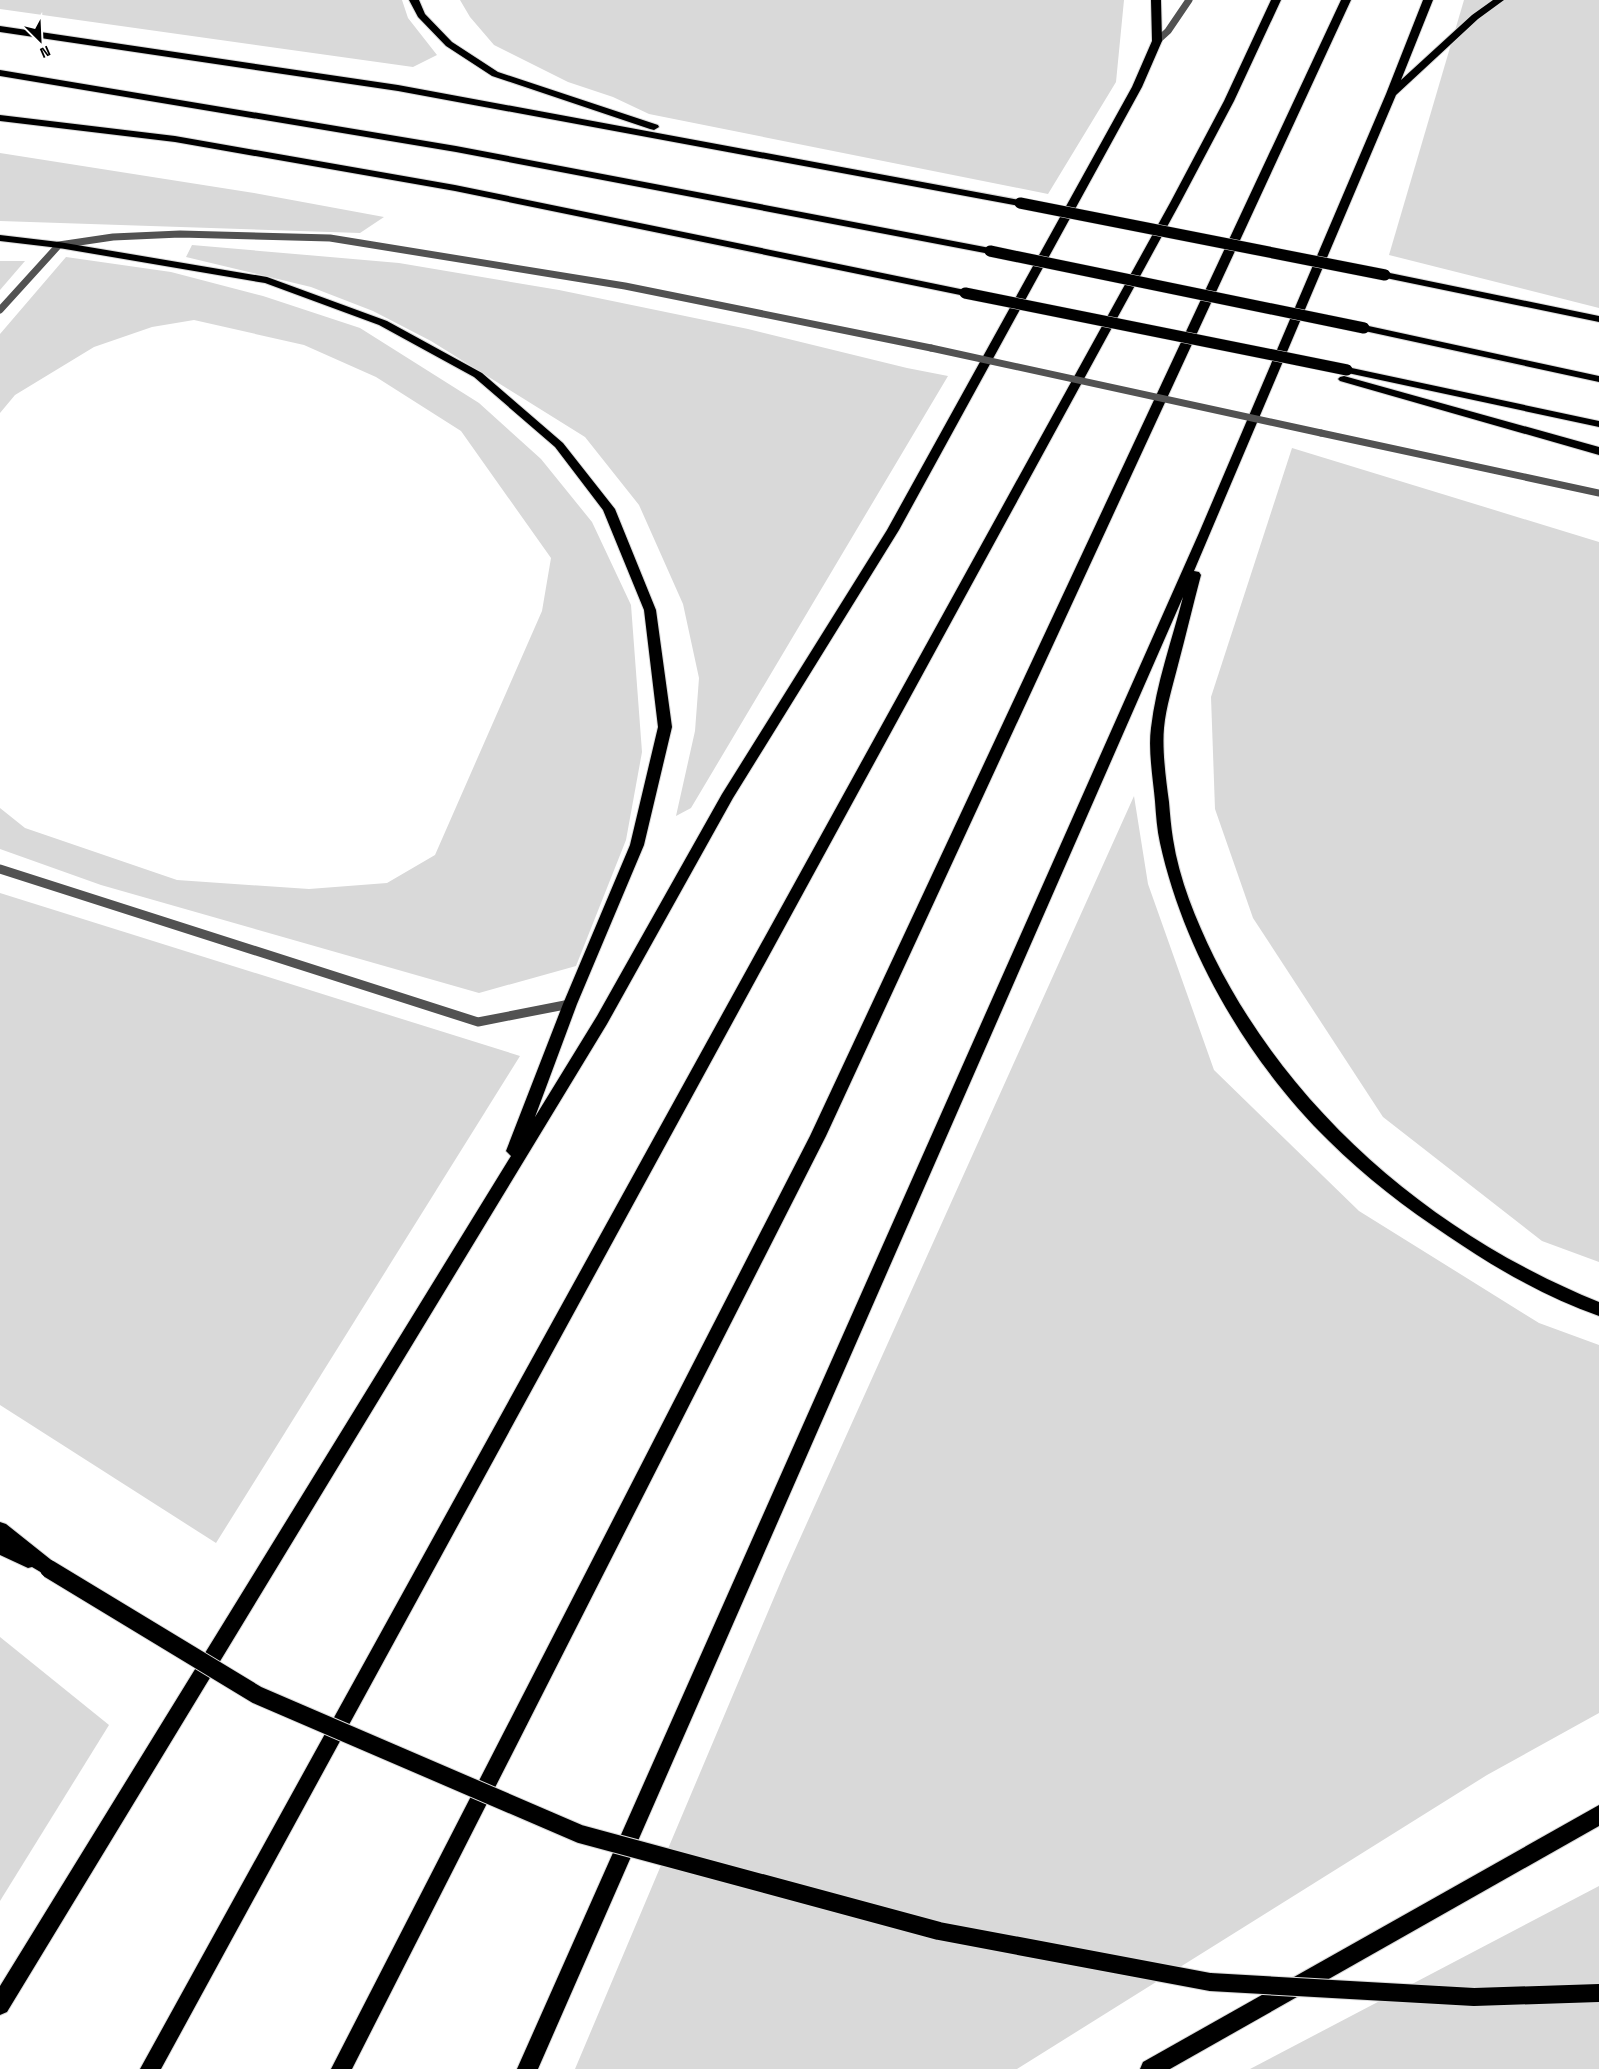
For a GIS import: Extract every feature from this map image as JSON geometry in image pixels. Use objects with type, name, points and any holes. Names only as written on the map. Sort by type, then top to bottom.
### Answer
[{"type":"highway","points":[[414,0],[421,15],[449,44],[495,74],[715,146]]},
{"type":"highway","points":[[0,2005],[602,1020],[727,797],[893,530],[1137,87],[1157,41],[1156,0]]},
{"type":"highway","points":[[150,2069],[1175,203],[1230,101],[1276,0]]},
{"type":"highway","points":[[341,2069],[818,1136],[1346,0]]},
{"type":"highway","points":[[527,2069],[1205,533],[1391,94],[1428,0]]},
{"type":"highway","points":[[1391,94],[1475,17],[1499,0]]},
{"type":"highway","points":[[0,28],[398,88],[1020,203],[1599,317]]},
{"type":"highway","points":[[0,73],[456,149],[990,252],[1364,328],[1599,379]]},
{"type":"highway","points":[[0,118],[175,138],[446,186],[965,293],[1214,342],[1345,374],[1599,424]]},
{"type":"highway","points":[[0,238],[59,245],[267,280],[383,323],[478,375],[560,446],[609,509],[650,610],[665,727],[637,846],[570,1004],[501,1185]]},
{"type":"highway","points":[[1345,374],[1599,451]]},
{"type":"highway","points":[[1205,533],[1157,729],[1166,841],[1193,928],[1222,985],[1258,1045],[1291,1089],[1334,1136],[1417,1207],[1487,1254],[1550,1289],[1599,1309]]},
{"type":"highway","points":[[0,1530],[49,1570]]},
{"type":"highway","points":[[0,1546],[49,1570],[257,1695],[580,1834],[939,1931],[1210,1982],[1474,1997],[1599,1993]]},
{"type":"highway","points":[[1150,2069],[1599,1815]]},
{"type":"lane","points":[[1157,41],[1168,31],[1189,0]]},
{"type":"lane","points":[[0,310],[59,245],[113,236],[180,234],[330,238],[625,286],[932,348],[1599,493]]},
{"type":"lane","points":[[0,870],[478,1022],[570,1004]]},
{"type":"shaded area","points":[[0,0],[402,0],[408,18],[437,55],[413,67],[0,9]]},
{"type":"shaded area","points":[[460,0],[1124,0],[1116,82],[1048,194],[649,114],[613,97],[568,82],[494,45],[470,17]]},
{"type":"shaded area","points":[[1464,0],[1599,0],[1599,308],[1389,255]]},
{"type":"shaded area","points":[[0,153],[254,193],[384,217],[360,233],[0,221]]},
{"type":"shaded area","points":[[192,245],[399,263],[559,290],[748,329],[907,368],[948,376],[691,808],[676,816],[695,731],[699,678],[683,604],[639,505],[585,437],[431,341],[373,311],[311,287],[186,257]]},
{"type":"shaded area","points":[[66,257],[171,272],[263,296],[360,328],[479,403],[541,459],[592,522],[631,605],[642,752],[626,840],[576,966],[479,993],[101,885],[0,849],[0,808],[25,828],[177,880],[309,889],[387,883],[435,855],[542,611],[551,558],[461,431],[376,377],[304,345],[194,320],[152,327],[94,347],[15,395],[0,413],[0,334]]},
{"type":"shaded area","points":[[0,261],[25,261],[0,290]]},
{"type":"shaded area","points":[[1292,448],[1599,542],[1599,1262],[1542,1241],[1383,1117],[1253,918],[1215,809],[1211,697]]},
{"type":"shaded area","points":[[1134,796],[1148,884],[1214,1070],[1359,1211],[1539,1323],[1599,1345],[1599,1713],[1487,1775],[1017,2069],[575,2069],[784,1574]]},
{"type":"shaded area","points":[[0,893],[520,1056],[216,1543],[0,1405]]},
{"type":"shaded area","points":[[0,1637],[109,1725],[0,1901]]},
{"type":"shaded area","points":[[1599,1886],[1599,2069],[1250,2069]]}]
